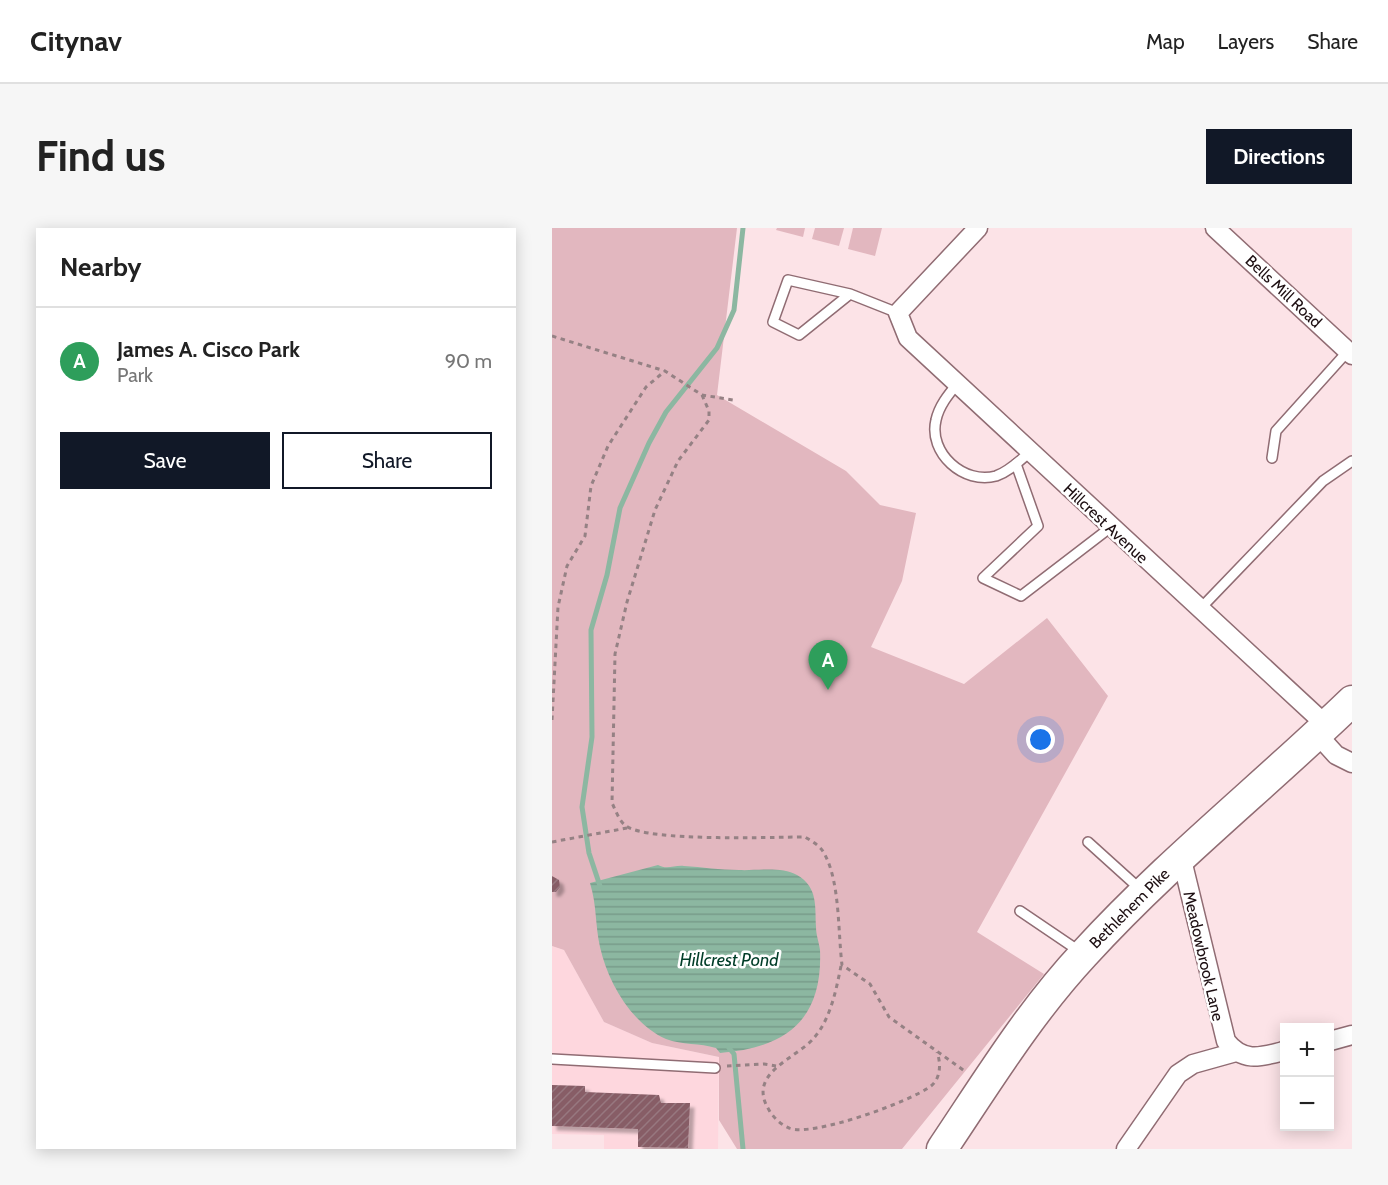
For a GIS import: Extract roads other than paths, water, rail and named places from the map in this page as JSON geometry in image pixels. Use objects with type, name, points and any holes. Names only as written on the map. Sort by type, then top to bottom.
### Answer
[{"type":"main road","name":"Bethlehem Pike","points":[[942,1149],[1030,1017],[1084,954],[1181,856],[1352,701]]},
{"type":"street","points":[[897,313],[978,228]]},
{"type":"street","name":"Bells Mill Road","points":[[1215,228],[1350,353]]},
{"type":"street","name":"Hillcrest Avenue","points":[[897,313],[908,338],[957,384],[1023,458],[1111,526],[1322,730],[1336,754],[1352,763]]},
{"type":"street","name":"Meadowbrook Lane","points":[[1181,856],[1220,1026],[1226,1041],[1236,1052]]},
{"type":"street","points":[[1334,1040],[1352,1035]]},
{"type":"street","points":[[1126,1149],[1178,1074],[1192,1064],[1236,1052],[1255,1058],[1280,1052]]},
{"type":"lane","points":[[850,294],[800,335],[773,322],[788,280],[850,294],[897,313]]},
{"type":"lane","points":[[1272,458],[1276,431],[1350,353]]},
{"type":"lane","points":[[957,384],[939,408],[935,423],[936,438],[941,453],[951,465],[964,473],[978,477],[1001,474],[1023,458],[1038,526],[983,578],[1021,596],[1111,526]]},
{"type":"lane","points":[[1199,610],[1323,481],[1352,461]]},
{"type":"lane","points":[[1088,842],[1143,893]]},
{"type":"lane","points":[[1020,911],[1084,954]]},
{"type":"lane","points":[[552,1059],[715,1068]]},
{"type":"water","name":"Hillcrest Pond","points":[[658,865],[784,871],[797,875],[809,885],[815,904],[816,930],[820,950],[819,974],[815,995],[807,1012],[796,1026],[781,1037],[764,1045],[720,1053],[716,1048],[666,1039],[642,1023],[632,1013],[615,988],[604,961],[598,939],[590,883]]},
{"type":"waterway","points":[[600,886],[589,853],[582,807],[592,737],[591,630],[607,575],[620,508],[649,443],[666,412],[717,348],[734,310],[743,228]]},
{"type":"waterway","points":[[729,1048],[734,1054],[743,1149]]},
{"type":"place","name":"James A. Cisco Park","points":[[828,690]]}]
